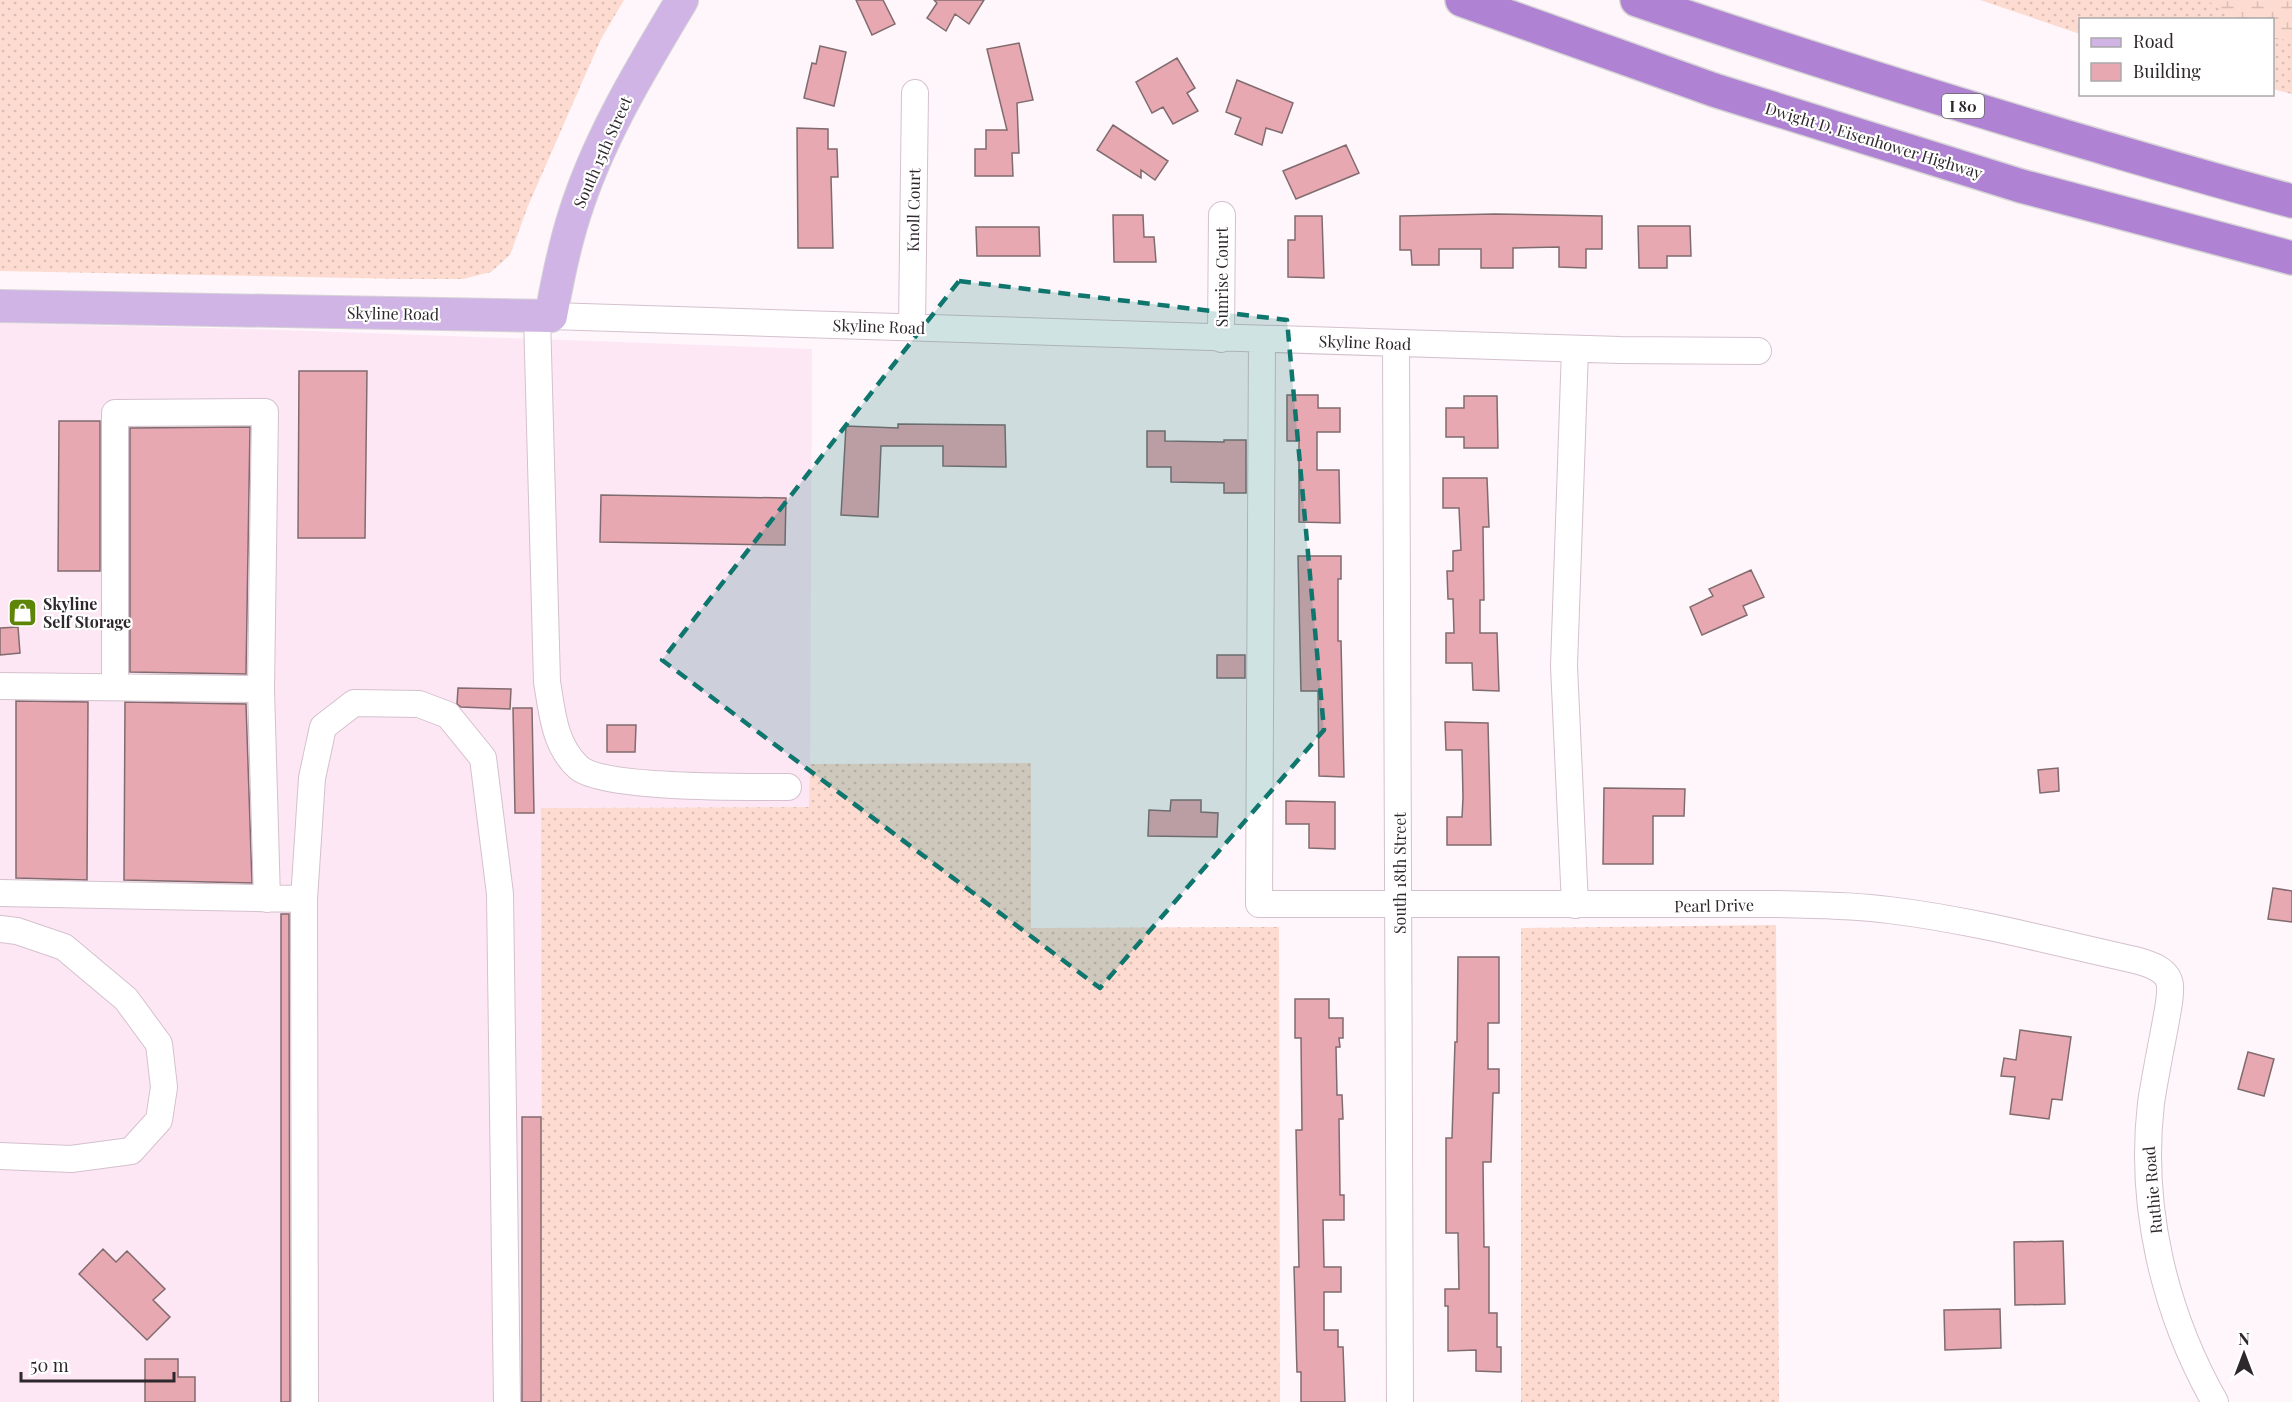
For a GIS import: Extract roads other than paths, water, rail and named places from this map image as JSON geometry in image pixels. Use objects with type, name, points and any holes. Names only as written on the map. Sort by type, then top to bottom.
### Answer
[{"type":"highway","name":"Dwight D. Eisenhower Highway","points":[[1462,0],[1714,90],[2010,182],[2292,258]]},
{"type":"highway","name":"I 80","points":[[1637,0],[1781,50],[1982,112],[2292,201]]},
{"type":"main road","name":"South 15th Street","points":[[544,316],[575,213],[593,165],[624,99],[682,0]]},
{"type":"main road","name":"Skyline Road","points":[[0,306],[544,316]]},
{"type":"street","name":"Knoll Court","points":[[912,327],[915,93]]},
{"type":"street","name":"Sunrise Court","points":[[1221,339],[1222,215]]},
{"type":"street","name":"Skyline Road","points":[[544,316],[1221,339],[1575,349],[1758,351]]},
{"type":"street","points":[[544,316],[547,682],[558,738],[578,768],[599,777],[683,786],[788,787]]},
{"type":"street","name":"Pearl Drive","points":[[1262,340],[1259,904],[1779,904],[1888,910],[1947,919],[2135,960],[2162,971]]},
{"type":"street","name":"South 18th Street","points":[[1396,343],[1400,1402]]},
{"type":"street","points":[[1575,349],[1564,666],[1575,905]]},
{"type":"street","points":[[115,687],[115,413],[265,412],[261,689],[267,899]]},
{"type":"street","points":[[0,686],[261,689]]},
{"type":"street","points":[[305,1402],[304,900],[312,778],[323,727],[354,703],[419,704],[448,715],[483,758],[500,894],[507,1402]]},
{"type":"street","points":[[0,893],[304,900]]},
{"type":"street","points":[[0,929],[17,931],[64,947],[126,999],[159,1044],[164,1087],[159,1120],[131,1151],[71,1159],[0,1156]]},
{"type":"street","name":"Ruthie Road","points":[[2162,971],[2170,983],[2170,998],[2149,1123],[2150,1206],[2173,1310],[2193,1359],[2215,1402]]},
{"type":"place","name":"Skyline Self Storage","points":[[22,612]]}]
